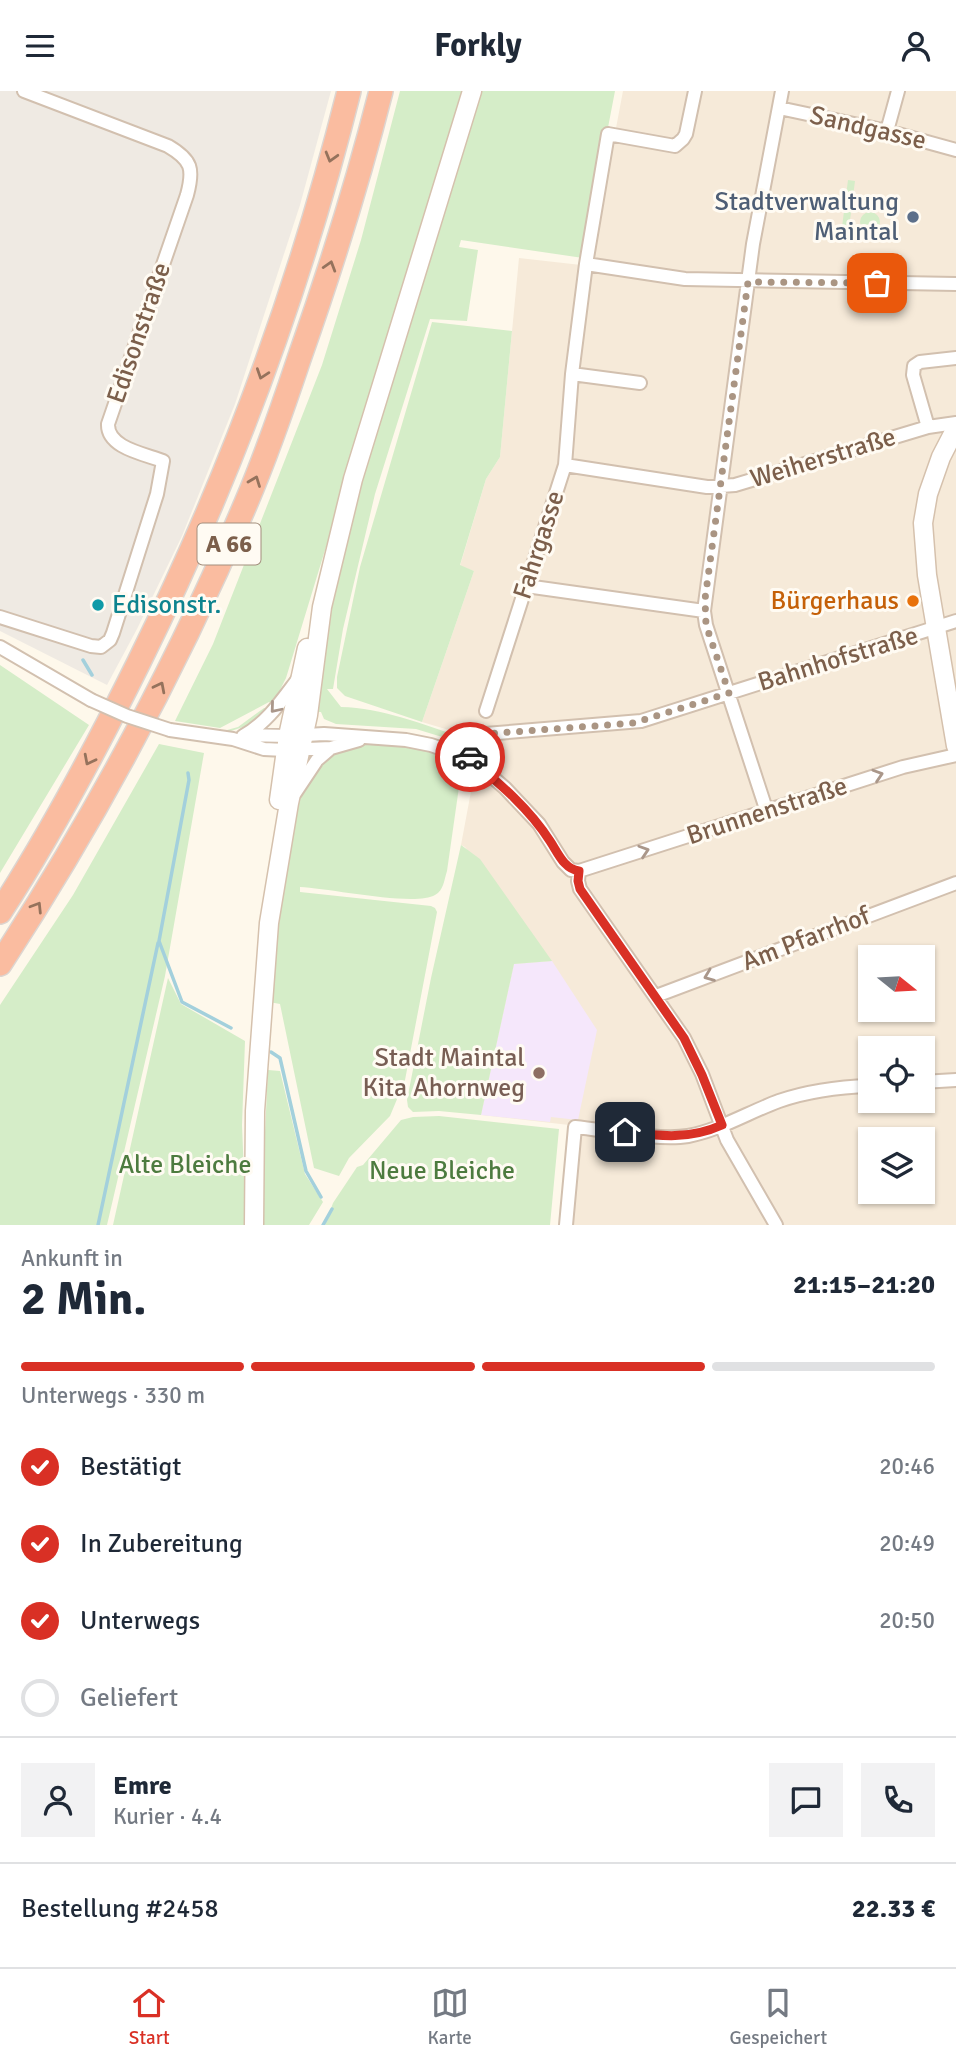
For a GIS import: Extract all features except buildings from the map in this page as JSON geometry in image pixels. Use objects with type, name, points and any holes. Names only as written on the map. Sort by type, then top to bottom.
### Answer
[{"type":"highway","name":"A 66","points":[[0,912],[81,776],[172,596],[216,495],[284,313],[317,208],[349,91]]},
{"type":"highway","name":"A 66","points":[[0,964],[43,898],[114,777],[200,608],[226,550],[275,430],[317,307],[356,183],[380,91]]},
{"type":"main road","points":[[254,1225],[255,1111],[274,841],[322,607],[353,479],[472,91]]},
{"type":"main road","points":[[956,425],[928,494],[922,523],[935,628],[956,746]]},
{"type":"main road","points":[[272,894],[289,803],[300,677],[306,650],[322,607]]},
{"type":"street","name":"Edisonstraße","points":[[0,617],[91,646],[101,647],[113,633],[156,494],[163,461],[117,443],[109,435],[108,424],[187,195],[191,172],[188,161],[168,146],[24,91]]},
{"type":"street","name":"Fahrgasse","points":[[486,711],[565,465],[572,374],[586,264],[608,134],[675,146],[686,134],[695,91]]},
{"type":"street","points":[[767,812],[706,625],[705,611],[748,282],[782,91]]},
{"type":"street","points":[[887,131],[898,91]]},
{"type":"street","name":"Sandgasse","points":[[779,108],[887,131],[956,150]]},
{"type":"street","points":[[586,264],[664,278],[748,282],[956,284]]},
{"type":"street","points":[[928,427],[913,375],[914,366],[920,362],[956,358]]},
{"type":"street","points":[[572,374],[640,383]]},
{"type":"street","name":"Weiherstraße","points":[[565,465],[720,487],[735,485],[928,427],[956,425]]},
{"type":"street","points":[[526,586],[705,611]]},
{"type":"street","name":"Bahnhofstraße","points":[[470,759],[475,743],[485,734],[634,723],[956,621]]},
{"type":"street","points":[[0,647],[91,700],[127,716],[170,730],[239,737],[264,749],[294,743],[366,738],[417,741],[470,759],[518,801],[539,824],[564,862],[571,870],[579,871],[580,889],[691,1050],[732,1149],[776,1225]]},
{"type":"street","points":[[239,737],[275,710],[300,677]]},
{"type":"street","points":[[294,743],[331,748],[366,738]]},
{"type":"street","points":[[289,803],[311,767],[331,748]]},
{"type":"street","name":"Brunnenstraße","points":[[579,871],[903,767],[956,755]]},
{"type":"street","name":"Am Pfarrhof","points":[[656,996],[956,883]]},
{"type":"street","points":[[935,1081],[956,1080]]},
{"type":"street","points":[[566,1225],[575,1127],[676,1137],[706,1132],[794,1096],[858,1087]]},
{"type":"shaded area","points":[[0,91],[331,91],[300,205],[235,404],[182,536],[107,685],[0,631]]},
{"type":"shaded area","points":[[623,91],[956,91],[956,1225],[569,1225],[578,1126],[481,1115],[514,964],[551,961],[461,845],[475,770],[459,733],[422,722],[474,571],[460,566],[486,479],[500,457],[519,258],[590,266]]},
{"type":"shaded area","name":"Stadt Maintal Kita Ahornweg","points":[[552,961],[597,1030],[578,1120],[551,1117],[550,1122],[481,1115],[514,964]]},
{"type":"green space","points":[[400,91],[465,91],[286,678],[273,704],[269,702],[220,728],[175,721],[213,644],[322,365],[361,240]]},
{"type":"green space","points":[[479,91],[615,91],[583,258],[461,240],[459,247],[478,250],[467,321],[430,319],[375,494],[343,629],[333,689],[327,689],[341,707],[372,710],[402,718],[461,737],[465,744],[416,729],[336,724],[324,719],[321,712],[314,712],[315,685],[348,522]]},
{"type":"green space","points":[[848,180],[855,181],[849,228],[842,227]]},
{"type":"green space","points":[[866,212],[874,212],[880,222],[874,232],[866,232],[860,226],[860,218]]},
{"type":"green space","points":[[432,322],[512,331],[500,457],[486,479],[460,565],[474,571],[422,722],[345,696],[337,688],[337,677],[360,567]]},
{"type":"green space","points":[[0,665],[89,725],[0,873]]},
{"type":"green space","points":[[264,708],[269,708],[252,724],[228,732],[227,730],[238,727]]},
{"type":"green space","points":[[360,743],[428,749],[441,753],[462,766],[447,871],[438,893],[425,898],[409,899],[300,887],[300,892],[431,906],[437,912],[405,1080],[390,1116],[349,1158],[339,1176],[314,1168],[280,1004],[269,1002],[291,829],[301,797],[311,777],[325,760]]},
{"type":"green space","points":[[159,744],[204,753],[165,976],[107,1225],[0,1225],[0,1005],[73,895]]},
{"type":"green space","points":[[461,845],[480,859],[552,961],[514,964],[481,1115],[439,1111],[413,1112],[408,1107],[407,1100]]},
{"type":"green space","name":"Alte Bleiche","points":[[168,978],[181,1004],[245,1041],[242,1125],[246,1225],[113,1225]]},
{"type":"green space","name":"Alte Bleiche","points":[[268,1070],[280,1071],[305,1174],[323,1202],[309,1225],[264,1225]]},
{"type":"green space","name":"Neue Bleiche","points":[[439,1116],[559,1129],[550,1225],[325,1225],[333,1203],[357,1167],[363,1165],[401,1120]]},
{"type":"waterway","points":[[83,660],[92,675]]},
{"type":"waterway","points":[[188,773],[189,780],[159,941],[182,1002],[231,1028]]},
{"type":"waterway","points":[[98,1225],[158,943]]},
{"type":"waterway","points":[[271,1052],[280,1058],[306,1171],[321,1197]]},
{"type":"waterway","points":[[323,1225],[332,1209]]},
{"type":"way so far","points":[[470,757],[475,743],[485,734],[634,723],[729,693],[706,625],[705,599],[748,282],[877,283]]},
{"type":"place","name":"Stadtverwaltung Maintal","points":[[913,217]]},
{"type":"place","name":"Bürgerhaus","points":[[913,601]]},
{"type":"place","name":"Edisonstr.","points":[[98,605]]},
{"type":"place","name":"Stadt Maintal Kita Ahornweg","points":[[539,1073]]},
{"type":"route","points":[[470,757],[529,812],[568,867],[579,871],[580,889],[684,1038],[722,1125],[706,1132],[682,1136],[625,1132]]}]
